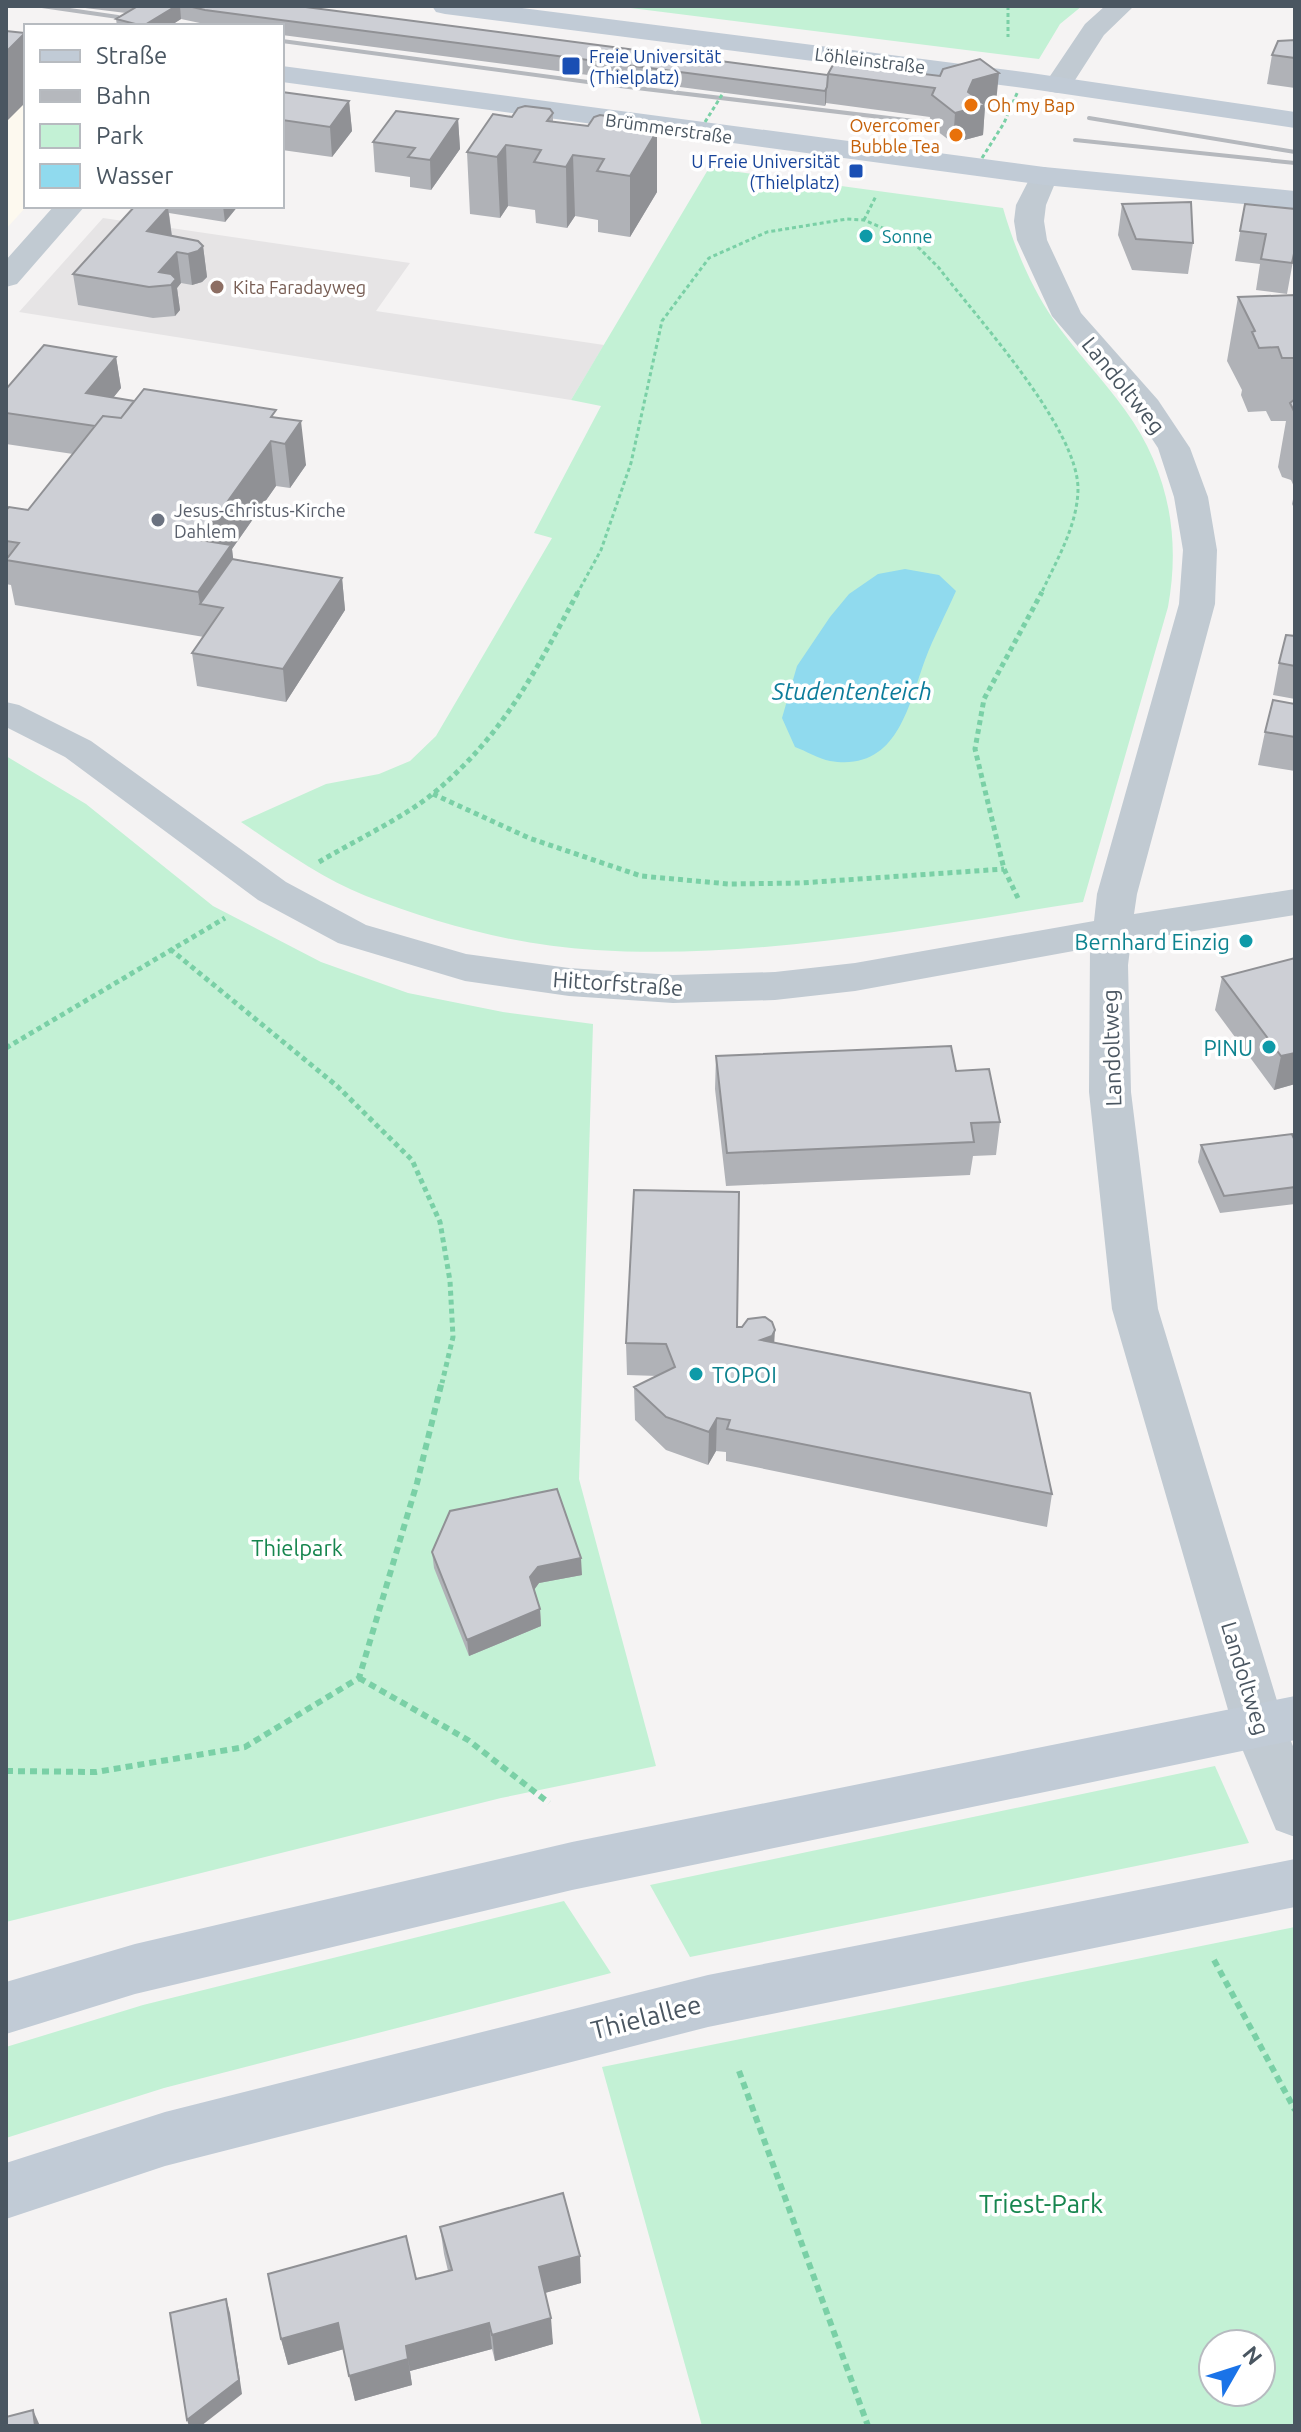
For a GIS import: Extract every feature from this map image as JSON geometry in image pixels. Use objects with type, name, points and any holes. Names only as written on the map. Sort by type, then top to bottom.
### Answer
[{"type":"main road","name":"Löhleinstraße","points":[[445,6],[1058,85],[1295,120]]},
{"type":"main road","name":"Brümmerstraße","points":[[284,74],[1044,176],[1295,200]]},
{"type":"main road","points":[[6,2008],[135,1969],[572,1866],[1277,1722]]},
{"type":"main road","name":"Thielallee","points":[[6,2191],[165,2139],[708,2001],[1295,1883]]},
{"type":"street","points":[[1058,85],[1094,30],[1121,6]]},
{"type":"street","name":"Landoltweg","points":[[1044,176],[1031,205],[1029,221],[1032,240],[1067,316],[1147,407],[1174,448],[1191,497],[1200,550],[1197,604],[1117,894],[1110,931],[1110,1092],[1135,1309],[1277,1722],[1295,1814]]},
{"type":"street","points":[[6,278],[68,208]]},
{"type":"street","name":"Hittorfstraße","points":[[6,713],[78,749],[272,891],[352,934],[465,967],[569,982],[673,989],[775,986],[855,977],[1110,931],[1295,902]]},
{"type":"path","points":[[1008,6],[1008,40]]},
{"type":"path","points":[[705,122],[729,84]]},
{"type":"path","points":[[982,158],[1004,123],[1018,91]]},
{"type":"path","points":[[864,220],[881,187]]},
{"type":"path","points":[[311,867],[433,794],[487,744],[531,680],[601,550],[631,463],[662,321],[709,258],[767,232],[816,223],[864,220],[919,248],[939,268],[1047,409],[1068,451],[1078,488],[1073,523],[1036,605],[984,699],[975,749],[1004,869],[1022,907]]},
{"type":"path","points":[[433,794],[529,838],[641,876],[729,884],[1004,869]]},
{"type":"path","points":[[6,1048],[238,911]]},
{"type":"path","points":[[6,1771],[96,1772],[245,1747],[359,1678],[417,1483],[453,1337],[450,1281],[440,1222],[412,1160],[337,1086],[170,949]]},
{"type":"path","points":[[359,1678],[468,1740],[549,1803]]},
{"type":"path","points":[[1208,1948],[1295,2110]]},
{"type":"path","points":[[739,2071],[868,2426]]},
{"type":"shaded area","points":[[6,68],[24,71],[25,208],[6,229]]},
{"type":"shaded area","name":"Kita Faradayweg","points":[[103,218],[410,263],[376,311],[604,345],[571,400],[19,312]]},
{"type":"green space","points":[[615,6],[1082,6],[1060,24],[1039,59]]},
{"type":"green space","points":[[709,168],[1003,208],[1012,237],[1037,293],[1062,331],[1140,432],[1152,456],[1168,504],[1172,581],[1168,607],[1083,902],[901,931],[778,946],[656,952],[566,948],[479,932],[366,896],[317,872],[241,822],[326,784],[379,774],[410,761],[436,736],[552,538],[534,533],[601,406],[571,400]]},
{"type":"green space","name":"Thielpark","points":[[6,756],[86,804],[213,906],[321,962],[408,993],[503,1012],[593,1024],[579,1479],[656,1766],[501,1798],[6,1922]]},
{"type":"green space","points":[[1215,1766],[1249,1843],[690,1957],[650,1885]]},
{"type":"green space","points":[[564,1901],[611,1973],[164,2088],[6,2138],[6,2047],[143,2005]]},
{"type":"green space","name":"Triest-Park","points":[[1295,1927],[1295,2426],[702,2426],[602,2067]]},
{"type":"water","name":"Studententeich","points":[[905,569],[939,575],[956,591],[896,732],[885,746],[871,756],[853,762],[826,760],[795,747],[782,718],[797,666],[849,594],[878,574]]},
{"type":"building","points":[[138,6],[176,6],[146,24],[116,19]]},
{"type":"building","points":[[188,6],[298,6],[828,75],[827,87],[825,91]]},
{"type":"building","points":[[6,31],[24,33],[24,34],[6,52]]},
{"type":"building","points":[[1295,40],[1295,58],[1272,55],[1278,41]]},
{"type":"building","points":[[980,59],[999,73],[973,80],[969,89],[968,92],[985,105],[955,113],[932,95],[935,88],[828,74],[834,63],[940,76],[943,69]]},
{"type":"building","points":[[284,92],[349,101],[330,127],[284,120]]},
{"type":"building","points":[[518,108],[550,109],[553,113],[547,121],[588,126],[594,117],[600,115],[613,117],[616,120],[613,125],[657,131],[630,176],[597,171],[604,159],[573,155],[566,167],[534,162],[541,150],[506,145],[497,157],[467,152],[493,114],[512,117]]},
{"type":"building","points":[[396,111],[458,119],[430,160],[408,157],[415,148],[373,142]]},
{"type":"building","points":[[1191,202],[1193,243],[1136,239],[1122,204]]},
{"type":"building","points":[[1245,204],[1295,209],[1292,263],[1261,259],[1266,234],[1240,231]]},
{"type":"building","points":[[133,208],[168,208],[147,231],[198,241],[203,246],[188,254],[177,252],[159,272],[171,274],[176,279],[171,285],[149,287],[73,274]]},
{"type":"building","points":[[1295,295],[1295,358],[1282,358],[1278,347],[1259,348],[1252,332],[1255,331],[1238,297]]},
{"type":"building","points":[[44,345],[116,357],[86,393],[134,401],[121,418],[103,416],[95,426],[6,413],[6,389]]},
{"type":"building","name":"Jesus-Christus-Kirche Dahlem","points":[[144,389],[276,410],[271,417],[301,421],[285,444],[271,441],[200,540],[231,545],[198,592],[6,560],[19,543],[6,541],[6,510],[9,507],[28,510],[103,416],[121,418]]},
{"type":"building","points":[[232,559],[342,578],[283,669],[192,653],[223,608],[200,604]]},
{"type":"building","points":[[1286,635],[1295,636],[1295,666],[1279,663]]},
{"type":"building","points":[[1273,700],[1295,704],[1295,737],[1265,732]]},
{"type":"building","points":[[1295,958],[1295,1053],[1281,1056],[1222,977]]},
{"type":"building","points":[[951,1046],[956,1071],[989,1069],[1000,1122],[971,1123],[974,1142],[727,1153],[716,1056]]},
{"type":"building","points":[[1292,1134],[1295,1141],[1295,1187],[1224,1196],[1201,1145]]},
{"type":"building","name":"TOPOI","points":[[634,1190],[739,1192],[737,1327],[742,1327],[748,1319],[765,1317],[772,1322],[775,1330],[772,1336],[761,1340],[1030,1393],[1052,1494],[727,1429],[730,1420],[717,1418],[709,1432],[666,1417],[634,1387],[675,1367],[666,1344],[626,1343]]},
{"type":"building","points":[[557,1489],[581,1558],[538,1567],[530,1577],[540,1609],[467,1640],[432,1552],[450,1511]]},
{"type":"building","points":[[563,2193],[580,2256],[539,2267],[551,2318],[492,2335],[489,2323],[406,2346],[408,2359],[349,2376],[338,2323],[281,2339],[268,2274],[406,2236],[416,2279],[452,2270],[440,2227]]},
{"type":"building","points":[[226,2299],[239,2380],[187,2420],[170,2313]]},
{"type":"building","points":[[33,2410],[35,2426],[6,2426],[6,2417]]},
{"type":"railway","points":[[42,6],[118,17]]},
{"type":"railway","points":[[284,41],[595,83],[931,123]]},
{"type":"railway","points":[[1089,118],[1295,152]]},
{"type":"railway","points":[[1075,140],[1295,163]]},
{"type":"place","name":"Freie Universität (Thielplatz)","points":[[571,66]]},
{"type":"place","name":"Oh my Bap","points":[[971,105]]},
{"type":"place","name":"Overcomer Bubble Tea","points":[[956,135]]},
{"type":"place","name":"U Freie Universität (Thielplatz)","points":[[856,171]]},
{"type":"place","name":"Sonne","points":[[866,236]]},
{"type":"place","name":"Kita Faradayweg","points":[[217,287]]},
{"type":"place","name":"Jesus-Christus-Kirche Dahlem","points":[[158,520]]},
{"type":"place","name":"Bernhard Einzig","points":[[1246,941]]},
{"type":"place","name":"PINU","points":[[1269,1047]]},
{"type":"place","name":"TOPOI","points":[[696,1374]]}]
